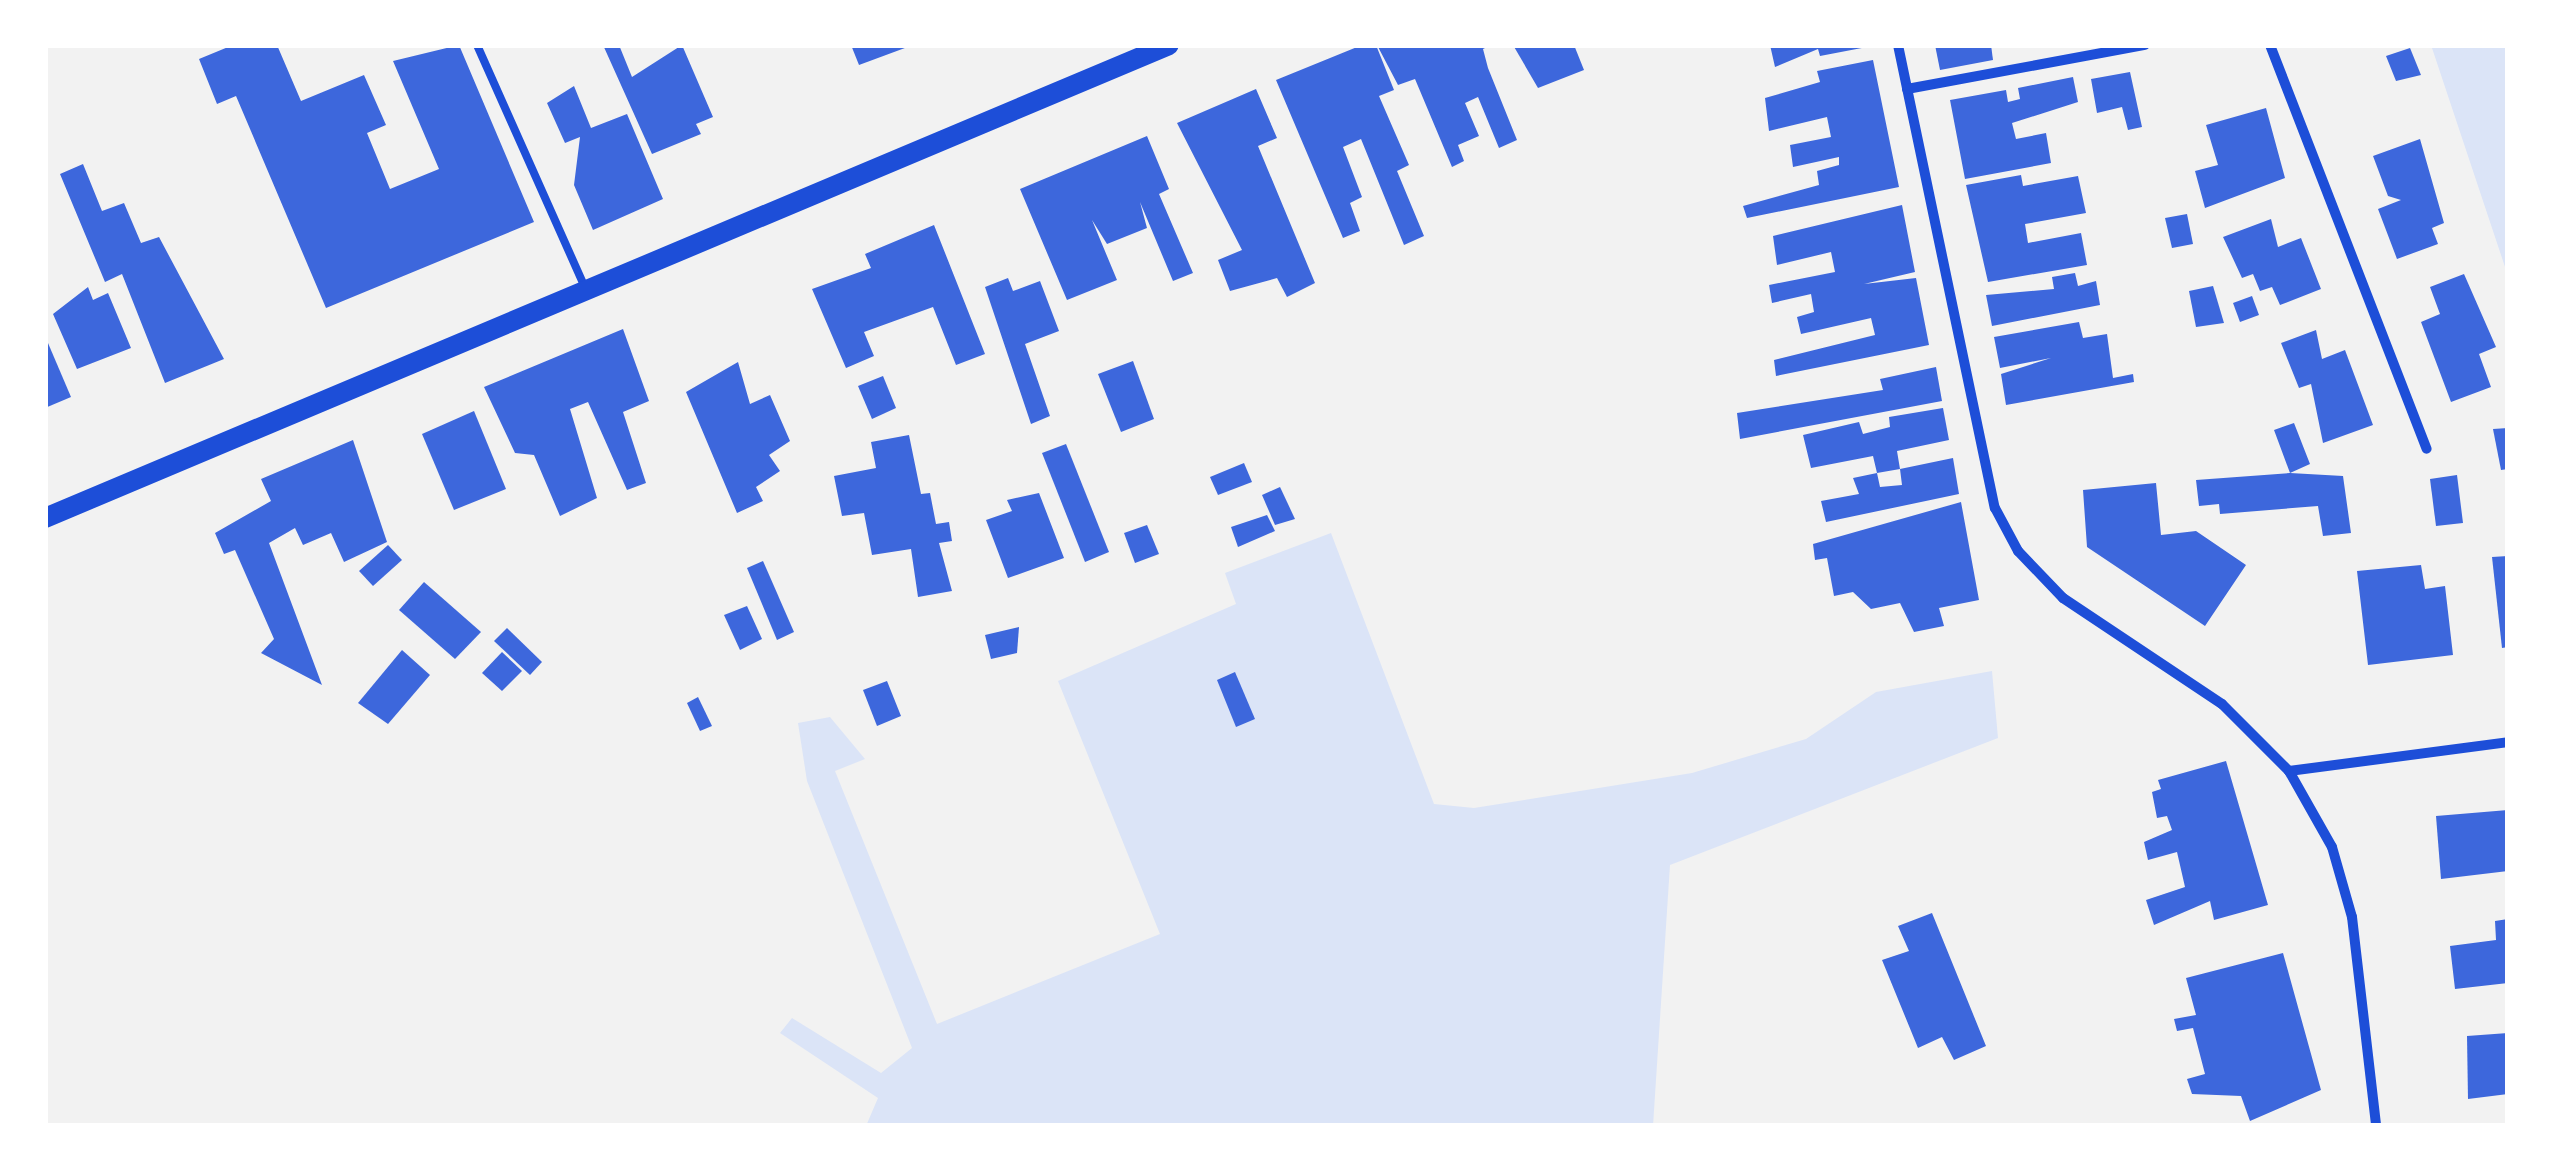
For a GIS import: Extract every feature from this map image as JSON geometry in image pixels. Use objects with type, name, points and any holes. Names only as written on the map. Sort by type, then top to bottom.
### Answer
[{"type":"main road","points":[[45,518],[1168,45]]},
{"type":"street","points":[[1898,45],[1994,508],[2018,550],[2063,598],[2264,738],[2289,770],[2332,846],[2352,917],[2376,1126]]},
{"type":"street","points":[[1907,89],[2145,45]]},
{"type":"street","points":[[2270,45],[2426,449]]},
{"type":"street","points":[[2289,770],[2508,742]]},
{"type":"lane","points":[[477,45],[586,290]]},
{"type":"shaded area","points":[[2431,45],[2508,45],[2508,276]]},
{"type":"shaded area","points":[[1331,533],[1434,804],[1474,808],[1692,773],[1806,739],[1876,692],[1992,671],[1998,738],[1670,865],[1653,1126],[866,1126],[878,1098],[780,1033],[792,1018],[881,1073],[912,1048],[807,781],[798,723],[830,717],[865,759],[835,771],[937,1024],[1160,934],[1058,681],[1236,604],[1225,573]]},
{"type":"building","points":[[233,45],[277,45],[301,101],[364,75],[386,125],[367,133],[390,189],[439,169],[393,61],[459,45],[534,222],[326,308],[236,96],[217,104],[199,59]]},
{"type":"building","points":[[603,45],[619,45],[632,77],[682,45],[713,117],[696,124],[701,134],[652,154]]},
{"type":"building","points":[[851,45],[913,45],[859,65]]},
{"type":"building","points":[[1362,45],[1376,45],[1394,90],[1379,96],[1409,165],[1397,171],[1424,236],[1404,245],[1361,139],[1343,147],[1362,197],[1350,203],[1360,231],[1343,238],[1276,80]]},
{"type":"building","points":[[1377,45],[1491,45],[1483,49],[1488,68],[1517,140],[1499,148],[1478,97],[1465,103],[1479,136],[1458,145],[1464,161],[1452,167],[1415,79],[1398,85]]},
{"type":"building","points":[[1513,45],[1574,45],[1584,70],[1538,88]]},
{"type":"building","points":[[1770,45],[1867,47],[1820,56],[1818,49],[1775,67]]},
{"type":"building","points":[[1935,45],[1991,45],[1993,60],[1940,70]]},
{"type":"building","points":[[2410,48],[2421,75],[2396,81],[2386,56]]},
{"type":"building","points":[[1873,60],[1899,187],[1747,218],[1743,206],[1819,185],[1817,171],[1839,165],[1839,157],[1793,167],[1790,145],[1831,137],[1827,117],[1769,131],[1765,98],[1820,82],[1817,71]]},
{"type":"building","points":[[2130,72],[2142,127],[2128,130],[2122,107],[2097,113],[2091,79]]},
{"type":"building","points":[[2073,77],[2078,102],[2012,123],[2016,139],[2046,133],[2051,163],[1965,179],[1950,100],[2006,90],[2008,102],[2020,99],[2018,88]]},
{"type":"building","points":[[574,86],[591,128],[627,114],[663,199],[593,230],[574,185],[580,137],[565,143],[547,103]]},
{"type":"building","points":[[1256,89],[1277,138],[1258,146],[1315,283],[1287,297],[1277,278],[1230,291],[1218,260],[1242,250],[1177,123]]},
{"type":"building","points":[[2266,108],[2285,178],[2205,208],[2195,171],[2218,165],[2206,125]]},
{"type":"building","points":[[1147,136],[1169,189],[1159,194],[1193,273],[1173,281],[1140,202],[1147,228],[1107,244],[1092,220],[1117,280],[1067,300],[1020,189]]},
{"type":"building","points":[[2420,139],[2444,223],[2432,228],[2438,244],[2397,259],[2378,209],[2401,200],[2388,196],[2373,156]]},
{"type":"building","points":[[83,164],[102,211],[124,203],[141,243],[159,237],[224,359],[165,383],[122,274],[105,282],[60,174]]},
{"type":"building","points":[[2021,175],[2023,186],[2078,176],[2086,213],[2025,224],[2028,243],[2081,233],[2087,265],[1988,282],[1966,185]]},
{"type":"building","points":[[1902,205],[1915,272],[1864,284],[1916,278],[1929,345],[1776,376],[1774,360],[1875,335],[1871,318],[1801,334],[1797,317],[1814,312],[1811,294],[1772,303],[1769,285],[1835,272],[1831,252],[1777,265],[1773,236]]},
{"type":"building","points":[[2187,214],[2193,244],[2172,248],[2165,218]]},
{"type":"building","points":[[2271,219],[2278,247],[2301,238],[2321,289],[2280,305],[2272,287],[2260,291],[2253,274],[2242,278],[2223,237]]},
{"type":"building","points":[[934,225],[985,354],[956,365],[933,307],[864,332],[874,356],[846,368],[812,289],[871,268],[865,254]]},
{"type":"building","points":[[2075,273],[2078,286],[2096,281],[2100,305],[1992,326],[1986,295],[2054,289],[2052,277]]},
{"type":"building","points":[[2464,274],[2496,347],[2479,354],[2491,387],[2451,402],[2421,322],[2440,314],[2430,287]]},
{"type":"building","points":[[1008,278],[1013,291],[1040,281],[1059,331],[1025,344],[1050,416],[1031,424],[985,287]]},
{"type":"building","points":[[2213,286],[2224,323],[2196,327],[2189,291]]},
{"type":"building","points":[[88,287],[93,300],[108,293],[131,348],[77,369],[53,314]]},
{"type":"building","points":[[2252,296],[2259,315],[2240,322],[2233,303]]},
{"type":"building","points":[[2079,322],[2083,338],[2107,334],[2113,378],[2133,374],[2134,382],[2006,405],[2001,374],[2051,358],[2000,368],[1994,337]]},
{"type":"building","points":[[623,329],[649,401],[623,412],[646,483],[627,490],[588,402],[570,409],[597,498],[560,516],[534,455],[515,453],[484,387]]},
{"type":"building","points":[[2316,330],[2322,359],[2345,350],[2373,425],[2323,443],[2311,384],[2299,388],[2281,343]]},
{"type":"building","points":[[45,336],[71,397],[45,408]]},
{"type":"building","points":[[1133,361],[1154,419],[1121,432],[1098,374]]},
{"type":"building","points":[[738,362],[750,404],[770,395],[790,441],[769,455],[780,471],[756,487],[763,501],[737,513],[686,392]]},
{"type":"building","points":[[1936,367],[1942,401],[1740,439],[1737,413],[1883,390],[1880,379]]},
{"type":"building","points":[[883,376],[896,408],[872,419],[858,386]]},
{"type":"building","points":[[1943,408],[1949,440],[1897,451],[1900,469],[1877,473],[1873,456],[1811,468],[1803,435],[1859,422],[1863,434],[1890,427],[1889,417]]},
{"type":"building","points":[[474,411],[506,489],[454,510],[422,434]]},
{"type":"building","points":[[2294,423],[2310,464],[2290,473],[2274,430]]},
{"type":"building","points":[[2508,428],[2508,469],[2501,470],[2493,429]]},
{"type":"building","points":[[909,435],[921,494],[930,493],[936,524],[949,522],[952,541],[939,543],[952,591],[918,597],[911,549],[872,555],[864,513],[842,516],[834,476],[876,468],[871,442]]},
{"type":"building","points":[[353,440],[387,542],[344,562],[331,533],[303,545],[295,528],[269,543],[322,685],[261,653],[274,639],[235,550],[224,554],[215,533],[271,501],[261,479]]},
{"type":"building","points":[[1066,444],[1109,552],[1085,562],[1042,453]]},
{"type":"building","points":[[1953,458],[1959,494],[1826,522],[1821,501],[1859,494],[1853,478],[1877,473],[1880,487],[1902,485],[1900,469]]},
{"type":"building","points":[[1244,463],[1252,482],[1218,495],[1210,477]]},
{"type":"building","points":[[2290,473],[2343,476],[2351,533],[2323,536],[2318,506],[2220,514],[2219,504],[2199,506],[2196,480]]},
{"type":"building","points":[[2457,475],[2463,523],[2436,526],[2430,479]]},
{"type":"building","points":[[2156,483],[2161,535],[2196,531],[2246,565],[2205,626],[2087,547],[2083,490]]},
{"type":"building","points":[[1280,487],[1295,519],[1275,525],[1262,495]]},
{"type":"building","points":[[1039,493],[1064,558],[1008,578],[986,520],[1012,511],[1007,500]]},
{"type":"building","points":[[1961,502],[1979,600],[1939,608],[1944,626],[1914,632],[1900,603],[1871,609],[1853,592],[1834,596],[1827,558],[1815,560],[1813,544]]},
{"type":"building","points":[[1267,515],[1275,531],[1238,547],[1231,527]]},
{"type":"building","points":[[1147,525],[1159,554],[1135,563],[1124,533]]},
{"type":"building","points":[[388,545],[402,560],[373,586],[359,571]]},
{"type":"building","points":[[2508,556],[2508,647],[2502,648],[2492,557]]},
{"type":"building","points":[[763,561],[794,632],[777,640],[747,568]]},
{"type":"building","points":[[2421,565],[2425,589],[2445,586],[2453,655],[2368,665],[2357,571]]},
{"type":"building","points":[[424,582],[481,632],[455,659],[399,610]]},
{"type":"building","points":[[747,606],[762,639],[740,650],[724,615]]},
{"type":"building","points":[[1019,627],[1017,653],[991,659],[985,635]]},
{"type":"building","points":[[507,628],[542,662],[530,675],[494,641]]},
{"type":"building","points":[[402,650],[430,675],[388,724],[358,703]]},
{"type":"building","points":[[502,652],[522,671],[502,691],[482,673]]},
{"type":"building","points":[[1235,672],[1255,719],[1236,727],[1217,680]]},
{"type":"building","points":[[887,681],[901,716],[877,726],[863,690]]},
{"type":"building","points":[[698,697],[712,726],[700,731],[687,703]]},
{"type":"building","points":[[2226,761],[2268,905],[2214,920],[2210,901],[2154,925],[2146,900],[2185,887],[2177,852],[2148,860],[2144,842],[2172,830],[2167,816],[2157,818],[2152,792],[2161,789],[2158,780]]},
{"type":"building","points":[[2508,810],[2508,871],[2441,879],[2436,816]]},
{"type":"building","points":[[1932,913],[1986,1046],[1954,1060],[1942,1037],[1918,1048],[1882,960],[1909,951],[1898,926]]},
{"type":"building","points":[[2508,919],[2508,983],[2455,989],[2450,946],[2496,940],[2495,921]]},
{"type":"building","points":[[2283,953],[2321,1090],[2250,1121],[2241,1096],[2192,1094],[2187,1079],[2205,1074],[2193,1028],[2177,1031],[2174,1019],[2196,1015],[2186,978]]},
{"type":"building","points":[[2508,1033],[2508,1094],[2468,1099],[2467,1036]]}]
